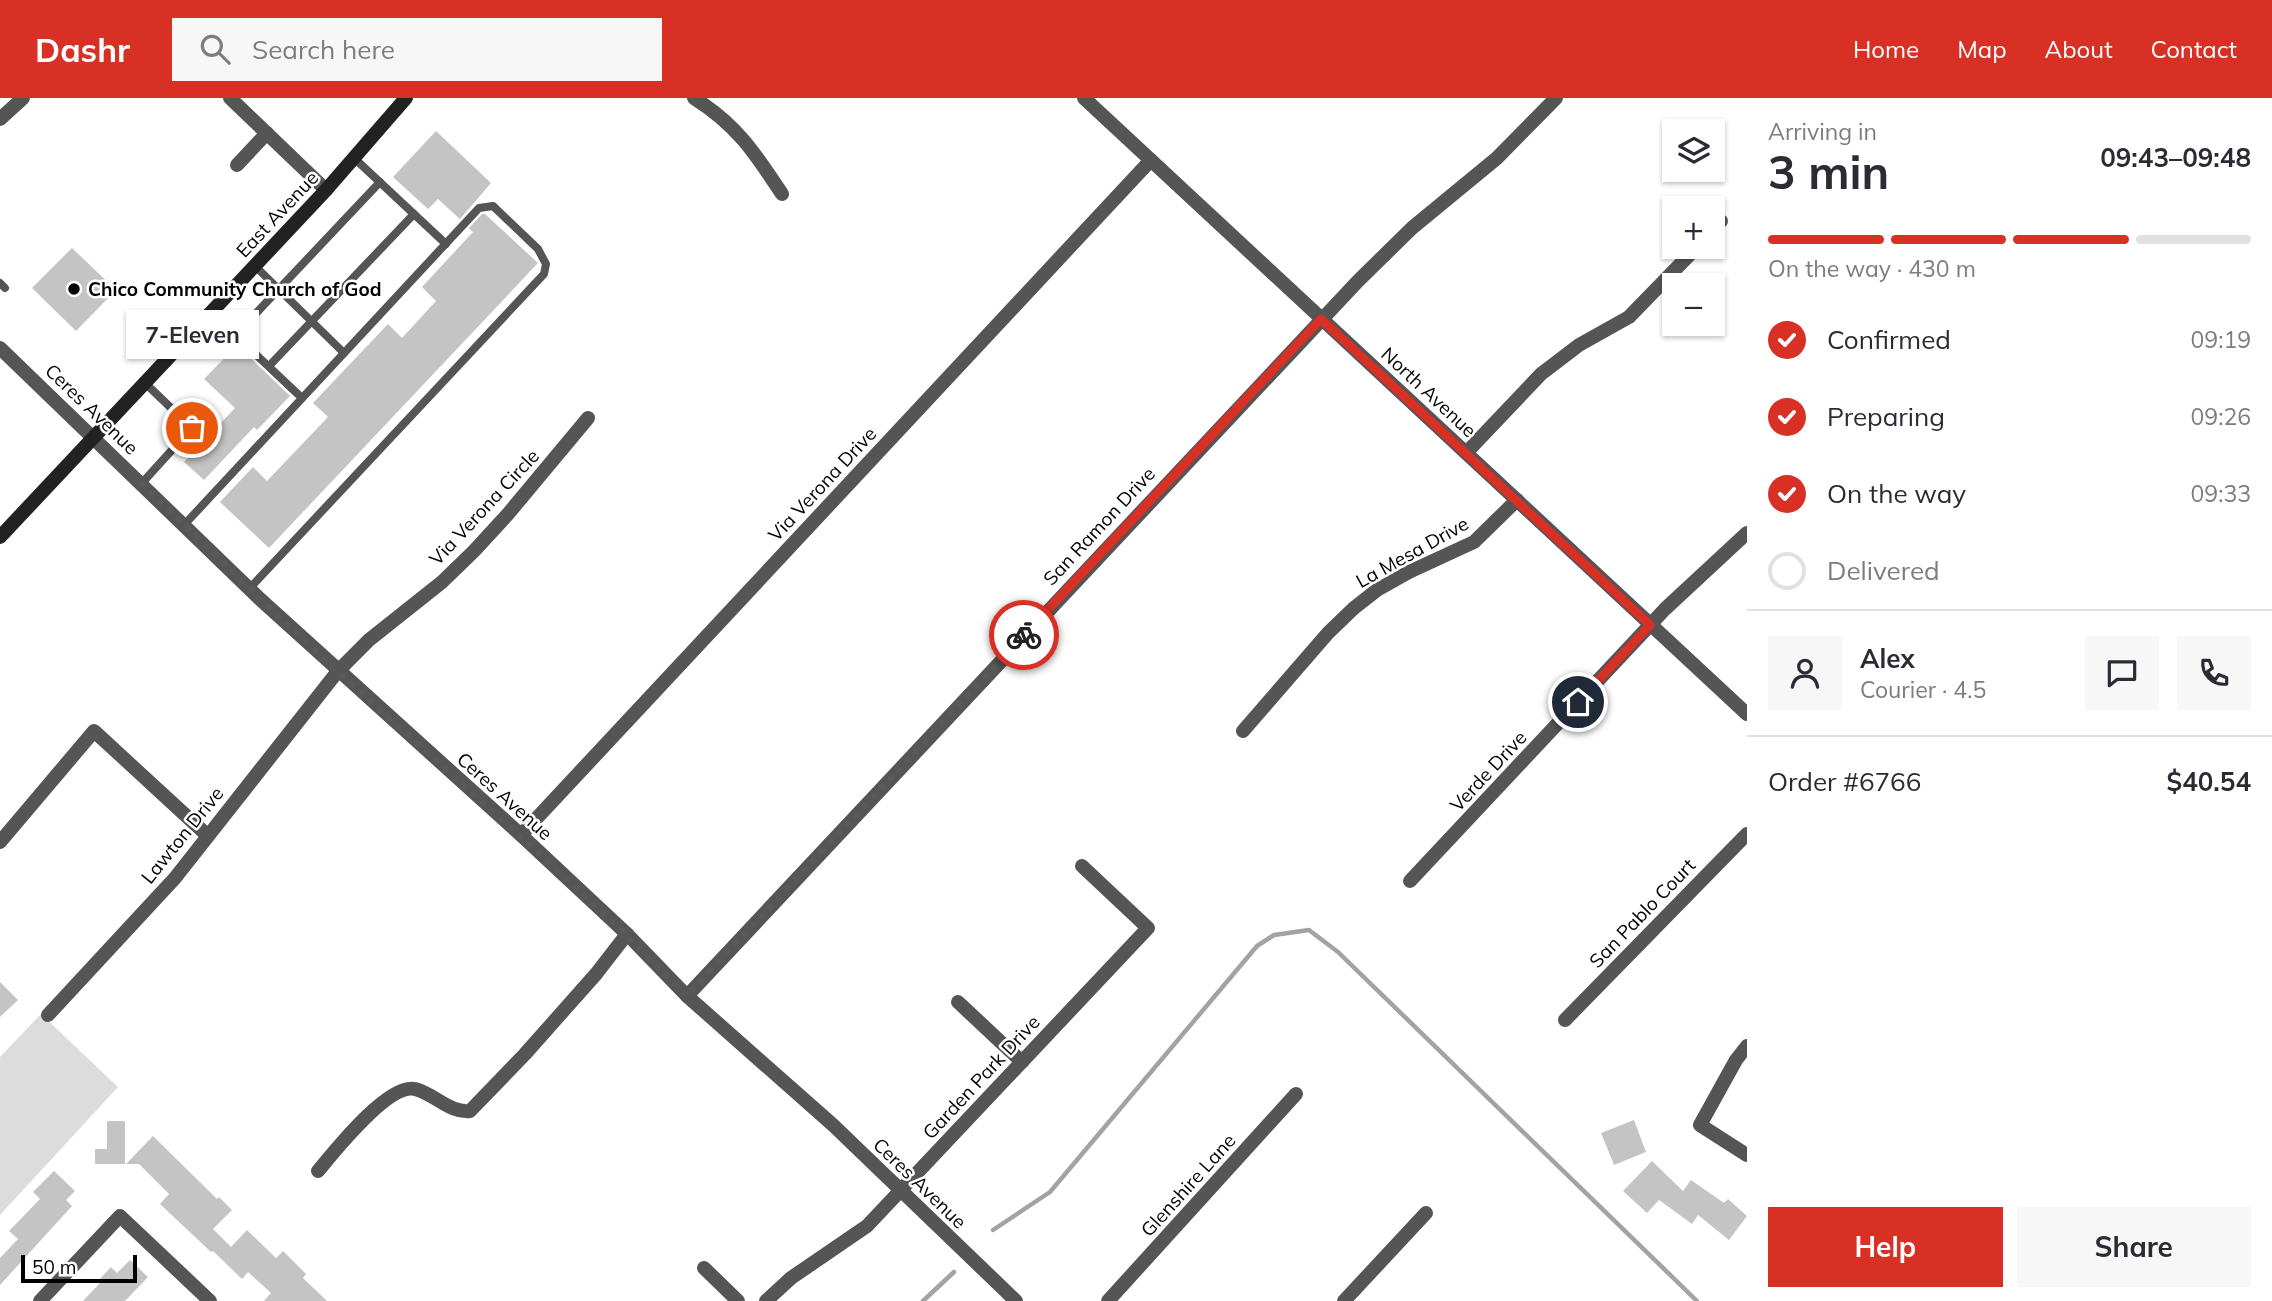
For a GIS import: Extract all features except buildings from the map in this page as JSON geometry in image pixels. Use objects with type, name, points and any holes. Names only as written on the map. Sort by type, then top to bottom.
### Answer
[{"type":"main road","name":"East Avenue","points":[[0,537],[327,190],[406,98]]},
{"type":"street","points":[[0,119],[23,98]]},
{"type":"street","points":[[694,98],[723,118],[750,145],[782,194]]},
{"type":"street","name":"North Avenue","points":[[1084,98],[1747,714]]},
{"type":"street","name":"San Ramon Drive","points":[[687,996],[1321,319],[1384,254],[1497,158],[1556,98]]},
{"type":"street","points":[[235,100],[327,190]]},
{"type":"street","points":[[237,165],[267,133]]},
{"type":"street","name":"Via Verona Drive","points":[[521,835],[1152,160]]},
{"type":"street","points":[[1466,453],[1541,373],[1579,345],[1629,317],[1685,259]]},
{"type":"street","name":"Ceres Avenue","points":[[0,348],[249,589],[521,835],[687,996],[825,1117],[1016,1301]]},
{"type":"street","name":"Via Verona Circle","points":[[338,671],[369,640],[442,582],[474,551],[588,418]]},
{"type":"street","name":"La Mesa Drive","points":[[1243,731],[1353,608],[1377,590],[1409,572],[1474,542],[1517,500]]},
{"type":"street","name":"Verde Drive","points":[[1410,881],[1650,625],[1690,584],[1711,569],[1747,533]]},
{"type":"street","name":"Lawton Drive","points":[[48,1015],[175,878],[338,671]]},
{"type":"street","points":[[0,842],[94,732],[207,835]]},
{"type":"street","name":"San Pablo Court","points":[[1565,1020],[1747,834]]},
{"type":"street","name":"Garden Park Drive","points":[[766,1301],[791,1279],[867,1226],[1147,928],[1082,866]]},
{"type":"street","points":[[318,1171],[374,1110],[405,1090],[414,1089],[460,1112],[470,1111],[596,974],[626,934]]},
{"type":"street","points":[[958,1002],[1022,1062]]},
{"type":"street","points":[[1747,1046],[1736,1059],[1700,1125],[1747,1155]]},
{"type":"street","name":"Glenshire Lane","points":[[1108,1301],[1296,1094]]},
{"type":"street","points":[[1345,1301],[1426,1213]]},
{"type":"street","points":[[40,1301],[120,1216],[210,1301]]},
{"type":"street","points":[[704,1268],[738,1301]]},
{"type":"lane","points":[[354,158],[446,244]]},
{"type":"lane","points":[[302,398],[251,350],[244,338],[244,326],[380,182]]},
{"type":"lane","points":[[184,525],[479,208],[493,206],[538,249],[546,264],[544,274],[249,589]]},
{"type":"lane","points":[[269,366],[414,214]]},
{"type":"lane","points":[[254,265],[344,353]]},
{"type":"lane","points":[[142,483],[192,428],[144,382]]},
{"type":"shaded area","points":[[41,1014],[118,1087],[0,1215],[0,1057]]},
{"type":"waterway","points":[[993,1230],[1050,1192],[1257,946],[1274,935],[1309,930],[1338,952],[1697,1301]]},
{"type":"waterway","points":[[923,1301],[954,1272]]},
{"type":"way so far","points":[[192,428],[142,483],[249,589],[521,835],[687,996],[1024,635]]},
{"type":"place","name":"Chico Community Church of God","points":[[74,289]]},
{"type":"place","name":"7-Eleven","points":[[192,428]]},
{"type":"route","points":[[1024,635],[1321,319],[1650,625],[1578,702]]}]
